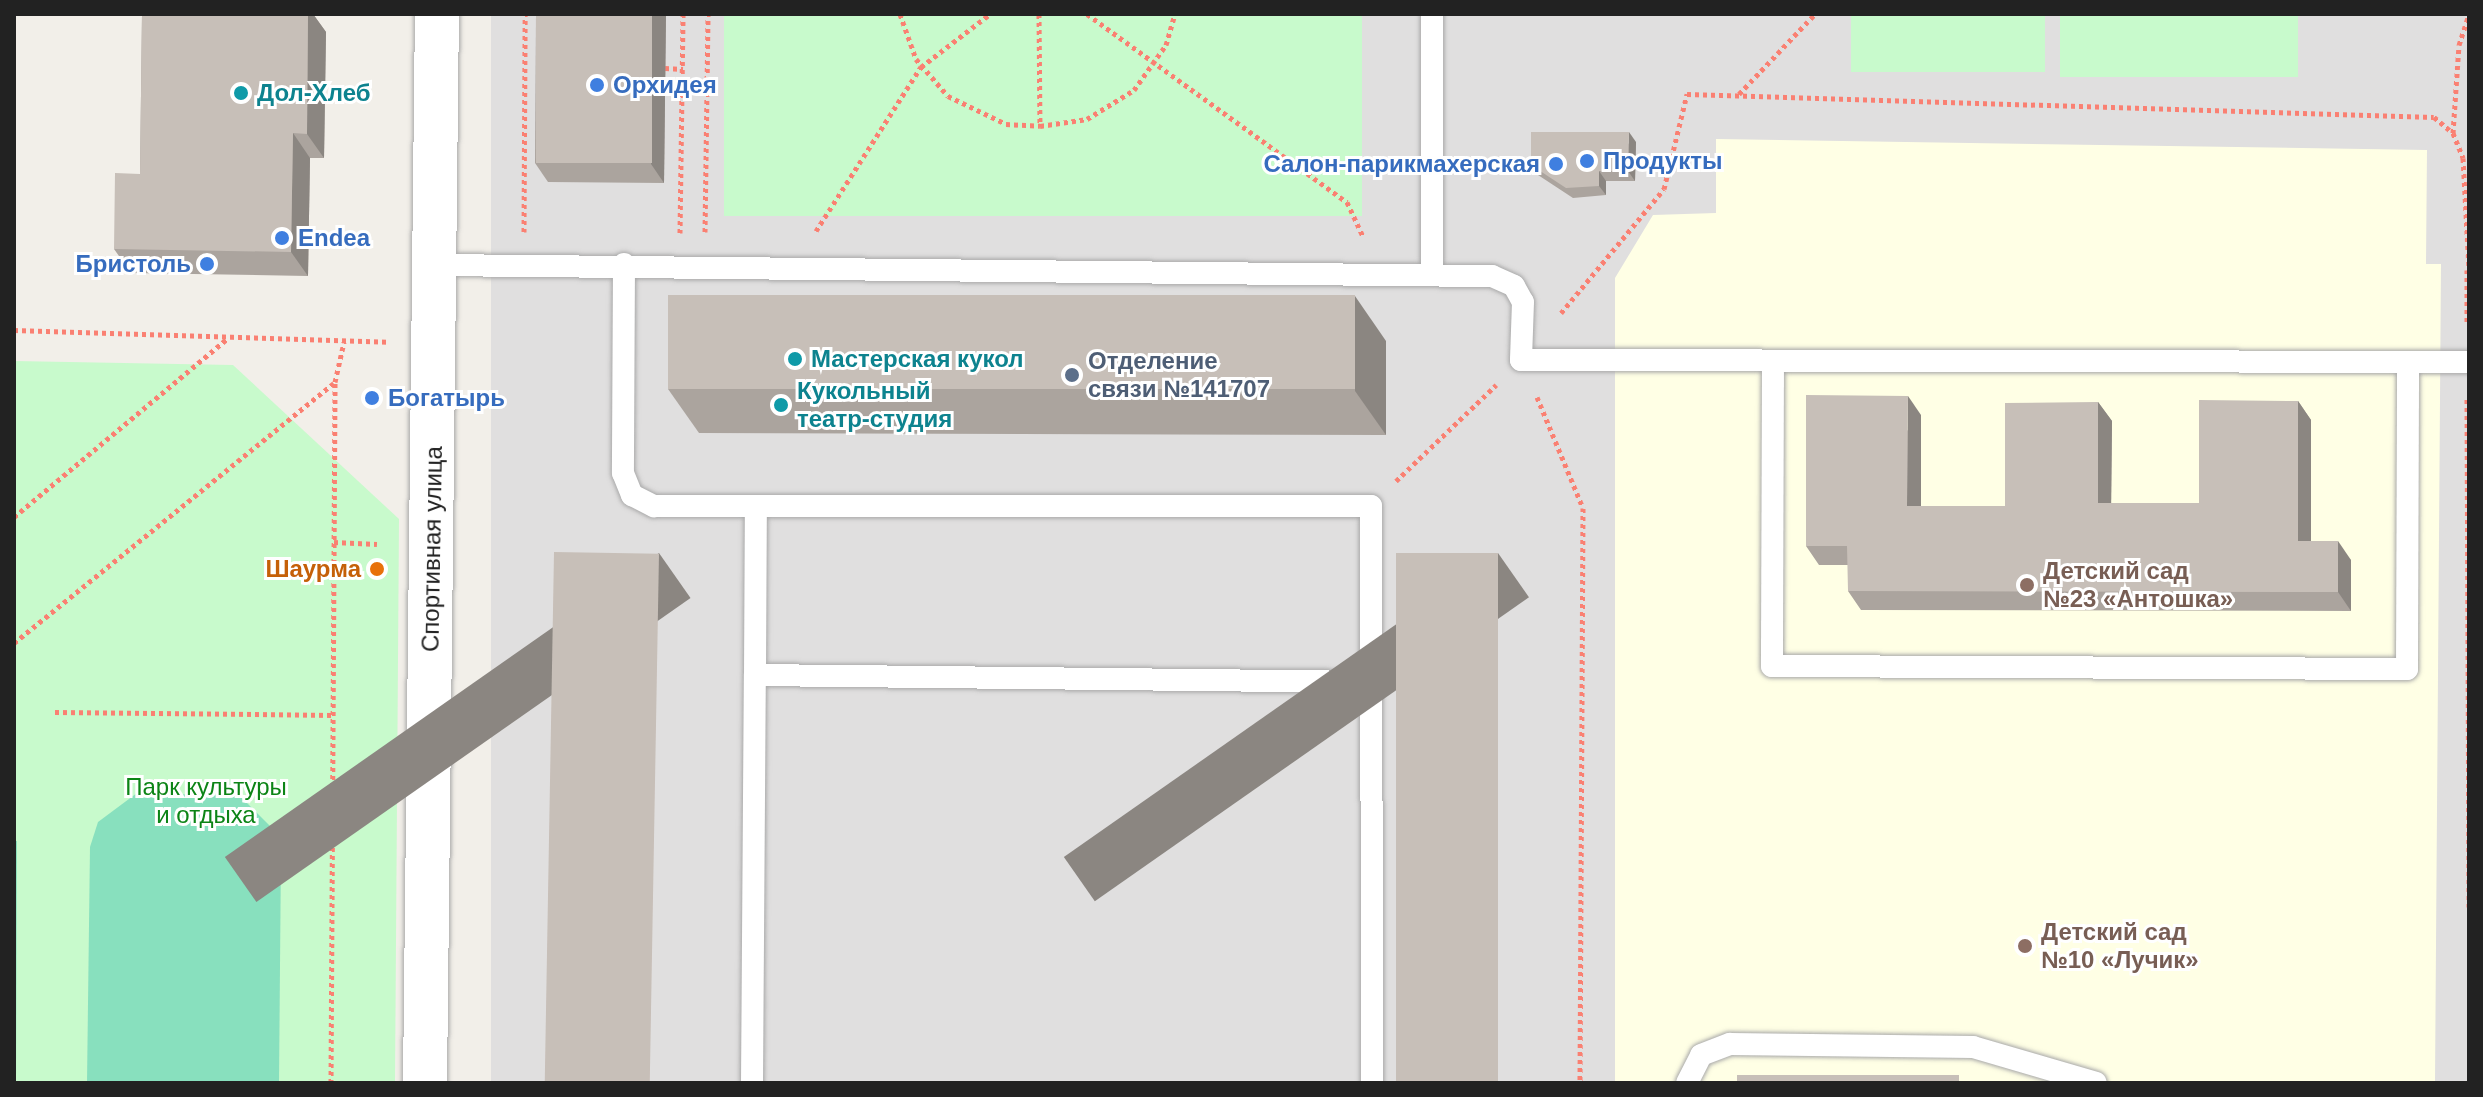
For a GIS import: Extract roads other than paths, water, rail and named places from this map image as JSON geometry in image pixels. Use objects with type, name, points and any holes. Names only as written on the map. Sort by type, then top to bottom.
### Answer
[{"type":"street","name":"Спортивная улица","points":[[425,1083],[437,14]]},
{"type":"lane","points":[[1432,14],[1432,273]]},
{"type":"lane","points":[[624,264],[623,473],[632,495],[654,506],[1371,506],[1372,1083]]},
{"type":"lane","points":[[435,265],[624,264],[1492,276],[1514,286],[1523,302],[1521,360],[2468,362]]},
{"type":"lane","points":[[1773,361],[1772,666],[2391,669],[2407,669],[2408,362]]},
{"type":"lane","points":[[752,1083],[756,507]]},
{"type":"lane","points":[[755,675],[1369,682]]},
{"type":"lane","points":[[1687,1083],[1701,1055],[1730,1044],[1973,1047],[2033,1074],[2096,1083]]},
{"type":"place","name":"Орхидея","points":[[597,85]]},
{"type":"place","name":"Дол-Хлеб","points":[[241,93]]},
{"type":"place","name":"Продукты","points":[[1587,161]]},
{"type":"place","name":"Салон-парикмахерская","points":[[1556,164]]},
{"type":"place","name":"Endea","points":[[282,238]]},
{"type":"place","name":"Бристоль","points":[[207,264]]},
{"type":"place","name":"Мастерская кукол","points":[[795,359]]},
{"type":"place","name":"Отделение связи №141707","points":[[1072,375]]},
{"type":"place","name":"Богатырь","points":[[372,398]]},
{"type":"place","name":"Кукольный театр-студия","points":[[781,405]]},
{"type":"place","name":"Шаурма","points":[[377,569]]},
{"type":"place","name":"Детский сад №23 «Антошка»","points":[[2027,585]]},
{"type":"place","name":"Детский сад №10 «Лучик»","points":[[2025,946]]},
{"type":"park label","name":"Парк культуры и отдыха","points":[[206,801]]}]
